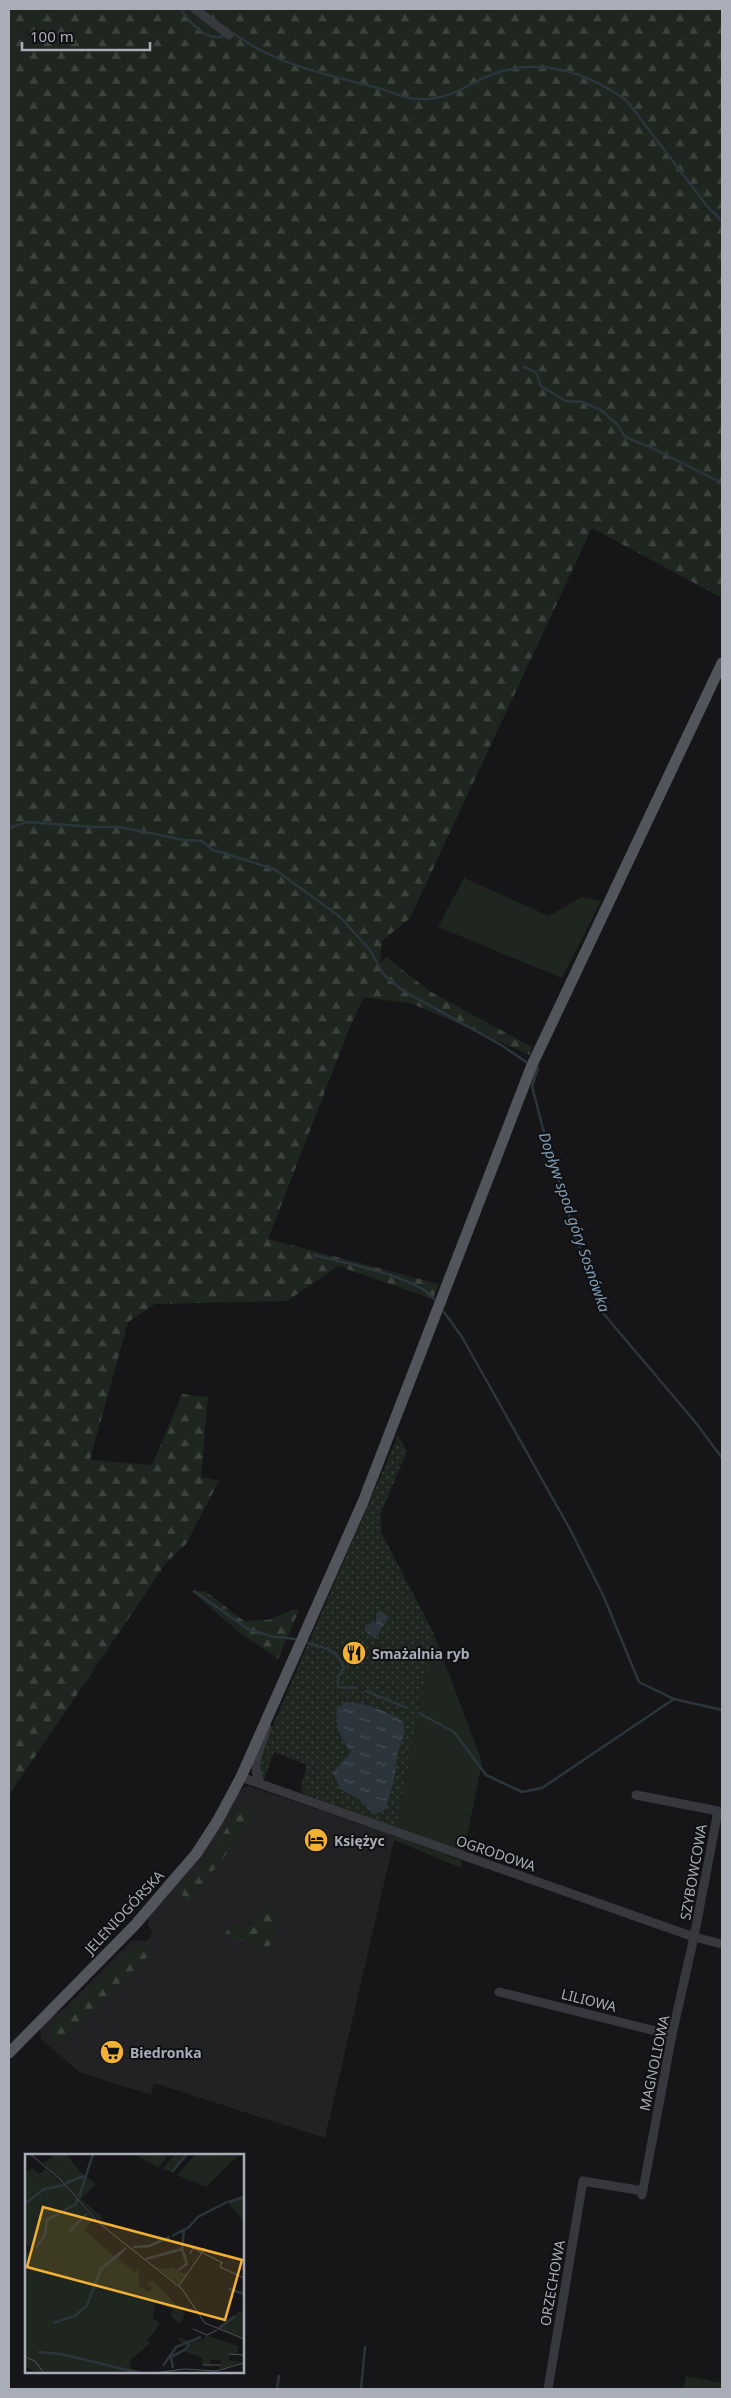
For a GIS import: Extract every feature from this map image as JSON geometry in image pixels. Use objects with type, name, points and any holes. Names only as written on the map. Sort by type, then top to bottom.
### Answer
[{"type":"main road","name":"JELENIOGÓRSKA","points":[[9,2052],[135,1925],[196,1854],[218,1820],[241,1776],[362,1502],[532,1066],[722,663]]},
{"type":"street","points":[[195,9],[229,35]]},
{"type":"street","points":[[261,1784],[256,1774],[255,1764],[271,1709]]},
{"type":"street","name":"OGRODOWA","points":[[241,1776],[694,1937],[722,1944]]},
{"type":"street","name":"SZYBOWCOWA","points":[[636,1795],[718,1811],[694,1937]]},
{"type":"street","name":"MAGNOLIOWA","points":[[583,2181],[642,2193],[672,2035],[694,1937]]},
{"type":"street","name":"LILIOWA","points":[[499,1992],[672,2035]]},
{"type":"street","name":"ORZECHOWA","points":[[548,2389],[583,2181]]},
{"type":"shaded area","points":[[249,1786],[395,1836],[325,2138],[154,2083],[151,2095],[79,2072],[41,2039],[40,2030],[47,2020],[67,2006],[130,1942],[135,1940],[147,1941],[152,1933],[148,1926],[149,1917],[241,1789]]},
{"type":"green space","points":[[9,9],[208,9],[228,26],[235,9],[722,9],[722,598],[592,528],[410,918],[382,941],[380,964],[386,957],[431,992],[532,1047],[530,1055],[413,1004],[364,997],[351,1024],[268,1239],[439,1284],[433,1299],[338,1266],[287,1301],[155,1304],[128,1322],[90,1460],[152,1465],[182,1394],[208,1397],[201,1477],[219,1481],[186,1544],[166,1563],[9,1795]]},
{"type":"green space","points":[[208,9],[235,9],[229,27]]},
{"type":"green space","points":[[464,878],[549,916],[581,897],[601,901],[562,978],[438,927]]},
{"type":"green space","points":[[398,1436],[407,1451],[381,1513],[381,1532],[434,1634],[396,1828],[304,1794],[301,1787],[307,1765],[274,1752],[264,1780],[259,1772],[260,1755]]},
{"type":"green space","points":[[191,1591],[205,1591],[244,1621],[268,1620],[292,1610],[299,1610],[278,1659],[239,1632]]},
{"type":"green space","points":[[434,1634],[482,1762],[464,1852],[396,1828]]},
{"type":"green space","points":[[238,1806],[254,1810],[250,1823],[189,1902],[178,1890],[197,1871],[212,1851],[226,1830]]},
{"type":"green space","points":[[395,1836],[462,1861],[461,1868],[394,1840]]},
{"type":"green space","points":[[268,1904],[280,1916],[268,1950],[224,1935],[232,1925],[250,1926]]},
{"type":"green space","points":[[141,1943],[151,1953],[62,2040],[52,2039],[53,2024],[130,1949]]},
{"type":"green space","points":[[686,2376],[722,2383],[722,2389],[683,2389]]},
{"type":"water","points":[[379,1610],[389,1617],[375,1639],[365,1631],[365,1625],[376,1623],[376,1614]]},
{"type":"water","points":[[345,1702],[368,1706],[389,1714],[402,1721],[405,1732],[397,1755],[395,1775],[386,1809],[374,1815],[359,1799],[340,1789],[333,1772],[351,1752],[337,1727],[337,1709]]},
{"type":"waterway","points":[[181,9],[188,20],[205,34],[217,37],[223,36]]},
{"type":"waterway","points":[[233,33],[268,54],[286,62],[416,99],[445,96],[488,76],[524,67],[542,67],[578,75],[611,90],[627,101],[707,206],[722,221]]},
{"type":"waterway","points":[[524,367],[536,372],[541,386],[566,401],[582,402],[601,410],[618,425],[625,437],[650,447],[722,483]]},
{"type":"waterway","name":"Dopływ spod góry Sosnówka","points":[[9,828],[27,822],[120,827],[184,840],[202,841],[213,850],[274,869],[339,916],[370,950],[383,974],[402,990],[501,1045],[526,1062]]},
{"type":"waterway","name":"Dopływ spod góry Sosnówka","points":[[538,1068],[532,1086],[542,1125],[576,1238],[603,1313],[696,1423],[722,1458]]},
{"type":"waterway","points":[[314,1255],[396,1277],[425,1291],[434,1299]]},
{"type":"waterway","points":[[444,1312],[462,1337],[571,1531],[603,1595],[639,1682],[674,1699]]},
{"type":"waterway","points":[[194,1591],[248,1629],[270,1636],[295,1639]]},
{"type":"waterway","points":[[308,1643],[326,1648],[338,1656],[344,1668],[338,1677],[338,1687],[357,1688]]},
{"type":"waterway","points":[[366,1691],[407,1708]]},
{"type":"waterway","points":[[419,1713],[454,1732],[486,1775],[522,1792],[542,1788],[674,1699],[722,1710]]},
{"type":"waterway","points":[[361,2389],[365,2347]]},
{"type":"waterway","points":[[277,2389],[279,2376]]},
{"type":"place","name":"Smażalnia ryb","points":[[354,1653]]},
{"type":"place","name":"Księżyc","points":[[316,1840]]},
{"type":"place","name":"Biedronka","points":[[112,2052]]}]
